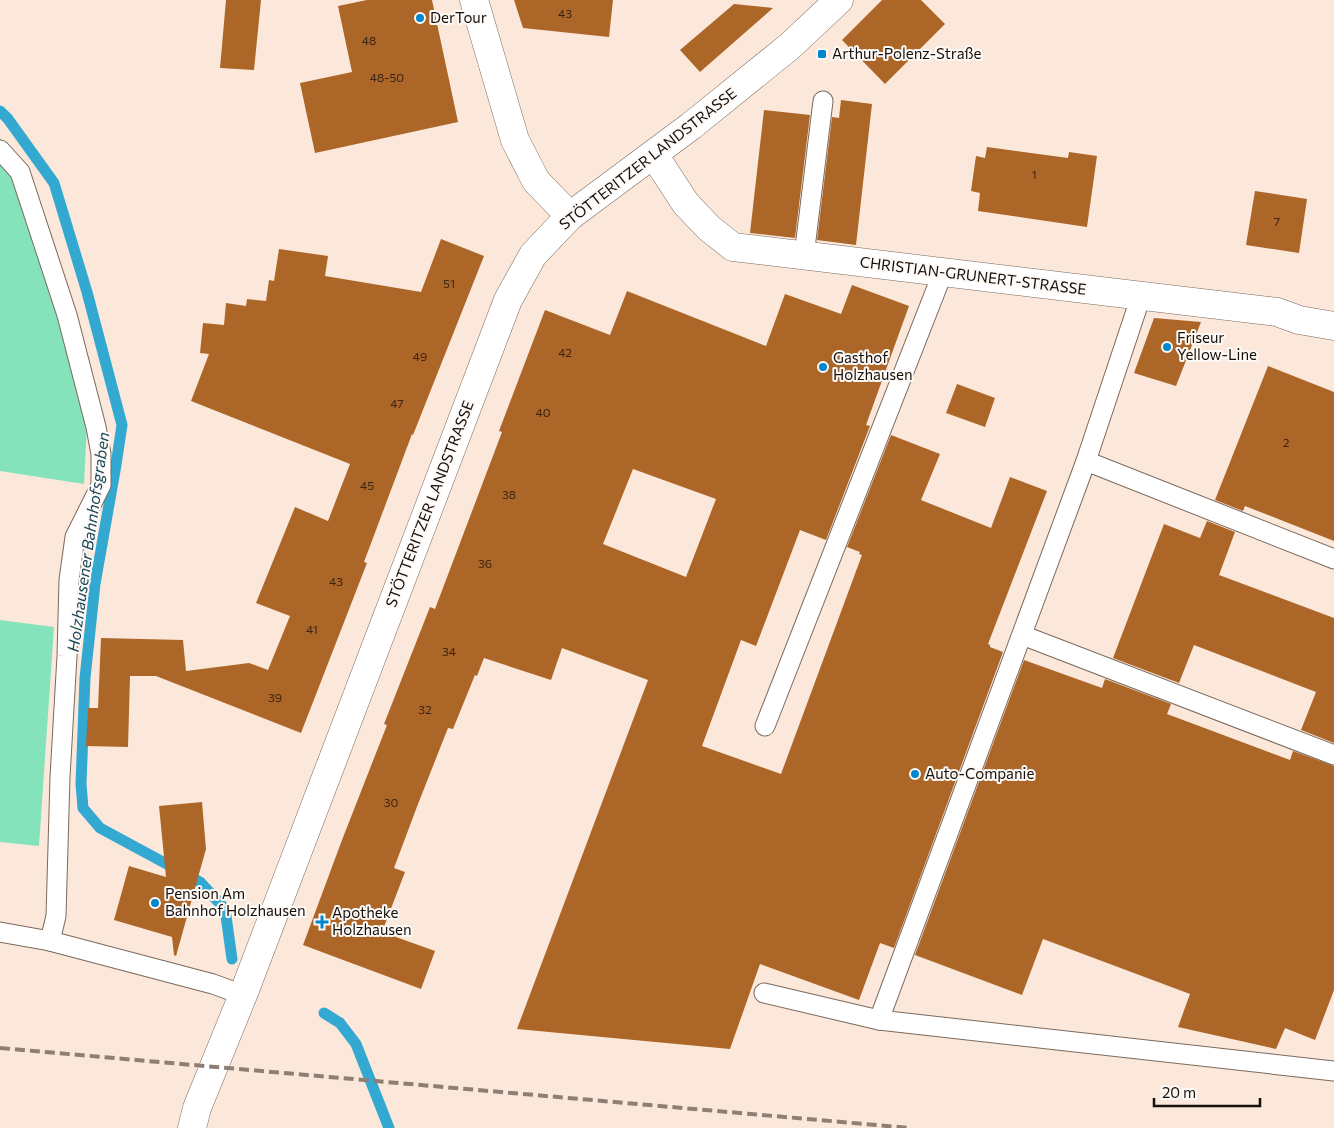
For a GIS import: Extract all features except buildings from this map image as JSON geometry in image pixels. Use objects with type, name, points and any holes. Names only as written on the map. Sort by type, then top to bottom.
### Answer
[{"type":"main road","points":[[474,0],[515,140],[536,181],[570,216]]},
{"type":"main road","name":"STÖTTERITZER LANDSTRASSE","points":[[192,1128],[197,1108],[243,995],[508,300],[533,255],[570,216],[691,126],[790,46],[839,0]]},
{"type":"main road","name":"CHRISTIAN-GRUNERT-STRASSE","points":[[654,155],[686,204],[709,228],[734,247],[1277,312],[1299,320],[1334,326]]},
{"type":"lane","points":[[804,256],[823,101]]},
{"type":"lane","points":[[0,150],[20,172],[67,315],[96,427],[101,454],[101,485],[75,537],[69,580],[56,916],[50,941]]},
{"type":"lane","points":[[765,726],[944,272]]},
{"type":"lane","points":[[879,1020],[1086,461],[1141,296]]},
{"type":"lane","points":[[1086,461],[1334,559]]},
{"type":"lane","points":[[1022,635],[1334,755]]},
{"type":"lane","points":[[0,932],[50,941],[213,984],[243,995]]},
{"type":"lane","points":[[764,993],[879,1020],[1334,1071]]},
{"type":"green space","points":[[0,138],[24,163],[87,425],[84,484],[0,471]]},
{"type":"green space","points":[[0,620],[54,627],[39,846],[0,842]]},
{"type":"waterway","name":"Holzhausener Bahnhofsgraben","points":[[0,111],[8,119],[54,183],[87,292],[122,425],[95,584],[85,678],[81,784],[83,808],[100,828],[200,882],[225,909],[232,959]]},
{"type":"waterway","name":"Holzhausener Bahnhofsgraben","points":[[324,1013],[340,1023],[356,1044],[389,1128]]},
{"type":"railway","points":[[0,1048],[910,1128]]},
{"type":"place","name":"DerTour","points":[[420,18]]},
{"type":"place","name":"Arthur-Polenz-Straße","points":[[822,54]]},
{"type":"place","name":"Friseur Yellow-Line","points":[[1167,347]]},
{"type":"place","name":"Gasthof Holzhausen","points":[[823,367]]},
{"type":"place","name":"Auto-Companie","points":[[915,774]]},
{"type":"place","name":"Pension Am Bahnhof Holzhausen","points":[[155,903]]},
{"type":"place","name":"Apotheke Holzhausen","points":[[322,922]]}]
